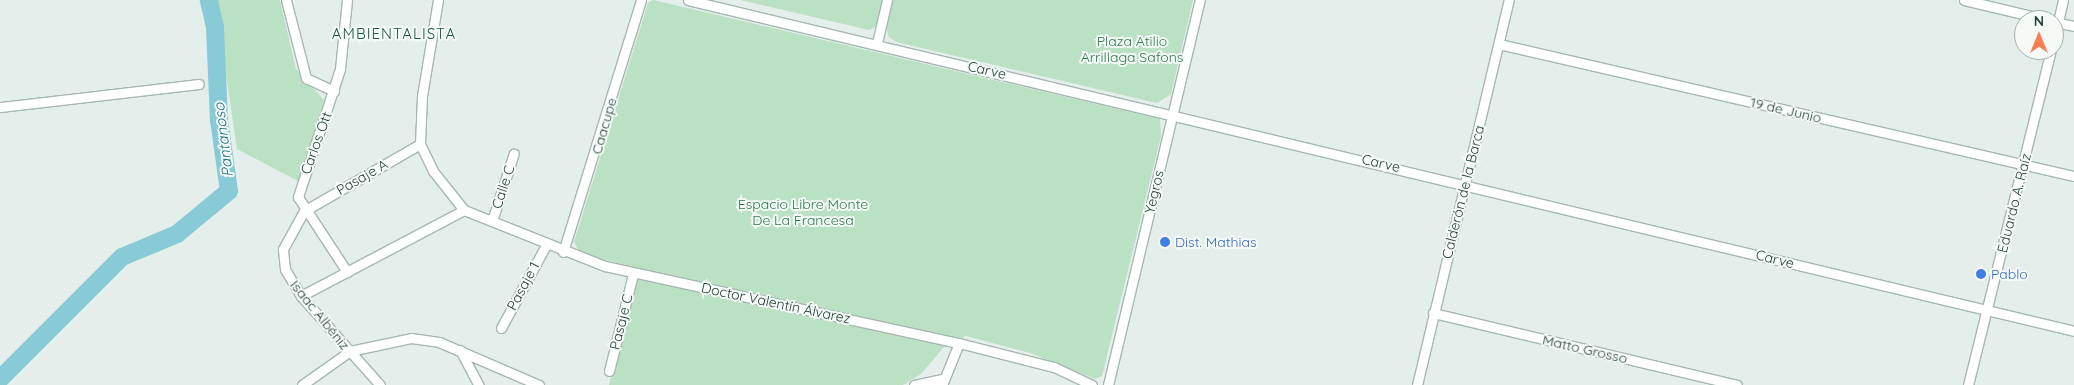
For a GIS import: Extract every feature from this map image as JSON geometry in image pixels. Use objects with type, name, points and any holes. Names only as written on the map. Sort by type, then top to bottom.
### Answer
[{"type":"street","points":[[286,0],[306,78],[334,91]]},
{"type":"street","name":"Carlos Ott","points":[[347,0],[334,91],[299,187],[298,202],[347,272]]},
{"type":"street","points":[[301,296],[464,210],[443,186],[420,144],[422,96],[438,0]]},
{"type":"street","name":"Caacupe","points":[[564,252],[641,0]]},
{"type":"street","name":"Carve","points":[[688,0],[1173,113],[2074,331]]},
{"type":"street","points":[[877,44],[887,0]]},
{"type":"street","name":"Yegros","points":[[1108,385],[1200,0]]},
{"type":"street","name":"Calderón de la Barca","points":[[1417,385],[1509,0]]},
{"type":"street","points":[[1964,0],[2014,12]]},
{"type":"street","name":"19 de Junio","points":[[1498,44],[2074,176]]},
{"type":"street","name":"Eduardo A. Raíz","points":[[1968,385],[2049,60]]},
{"type":"street","points":[[0,107],[198,84]]},
{"type":"street","name":"Pasaje A","points":[[304,211],[420,144]]},
{"type":"street","name":"Calle C","points":[[492,221],[514,153]]},
{"type":"street","name":"Doctor Valentín Álvarez","points":[[464,210],[564,252],[633,274],[959,343],[1054,368],[1092,385]]},
{"type":"street","name":"Isaac Albéniz","points":[[304,211],[282,256],[301,296],[380,385]]},
{"type":"street","name":"Pasaje 1","points":[[501,328],[546,245]]},
{"type":"street","name":"Pasaje C","points":[[609,371],[633,274]]},
{"type":"street","name":"Matto Grosso","points":[[1434,313],[1736,385]]},
{"type":"street","points":[[302,385],[350,351],[411,338],[460,350],[539,385]]},
{"type":"street","points":[[914,385],[943,382],[959,343]]},
{"type":"street","points":[[460,350],[479,385]]},
{"type":"green space","points":[[215,0],[280,0],[296,69],[324,100],[298,181],[237,149]]},
{"type":"green space","name":"Espacio Libre Monte De La Francesa","points":[[653,0],[1160,119],[1161,136],[1102,376],[1095,379],[1030,353],[966,336],[943,348],[922,373],[903,385],[609,385],[639,268],[581,254],[574,242],[648,3]]},
{"type":"green space","points":[[740,0],[884,0],[877,26],[869,30]]},
{"type":"green space","name":"Plaza Atilio Arrillaga Safons","points":[[893,0],[1193,0],[1171,94],[1157,103],[896,42],[888,36],[887,27]]},
{"type":"waterway","name":"Pantanoso","points":[[0,379],[122,257],[177,234],[229,191],[219,120],[215,27],[209,0]]},
{"type":"place","name":"Dist. Mathias","points":[[1165,242]]},
{"type":"place","name":"Pablo","points":[[1981,274]]},
{"type":"district","name":"AMBIENTALISTA","points":[[394,34]]}]
